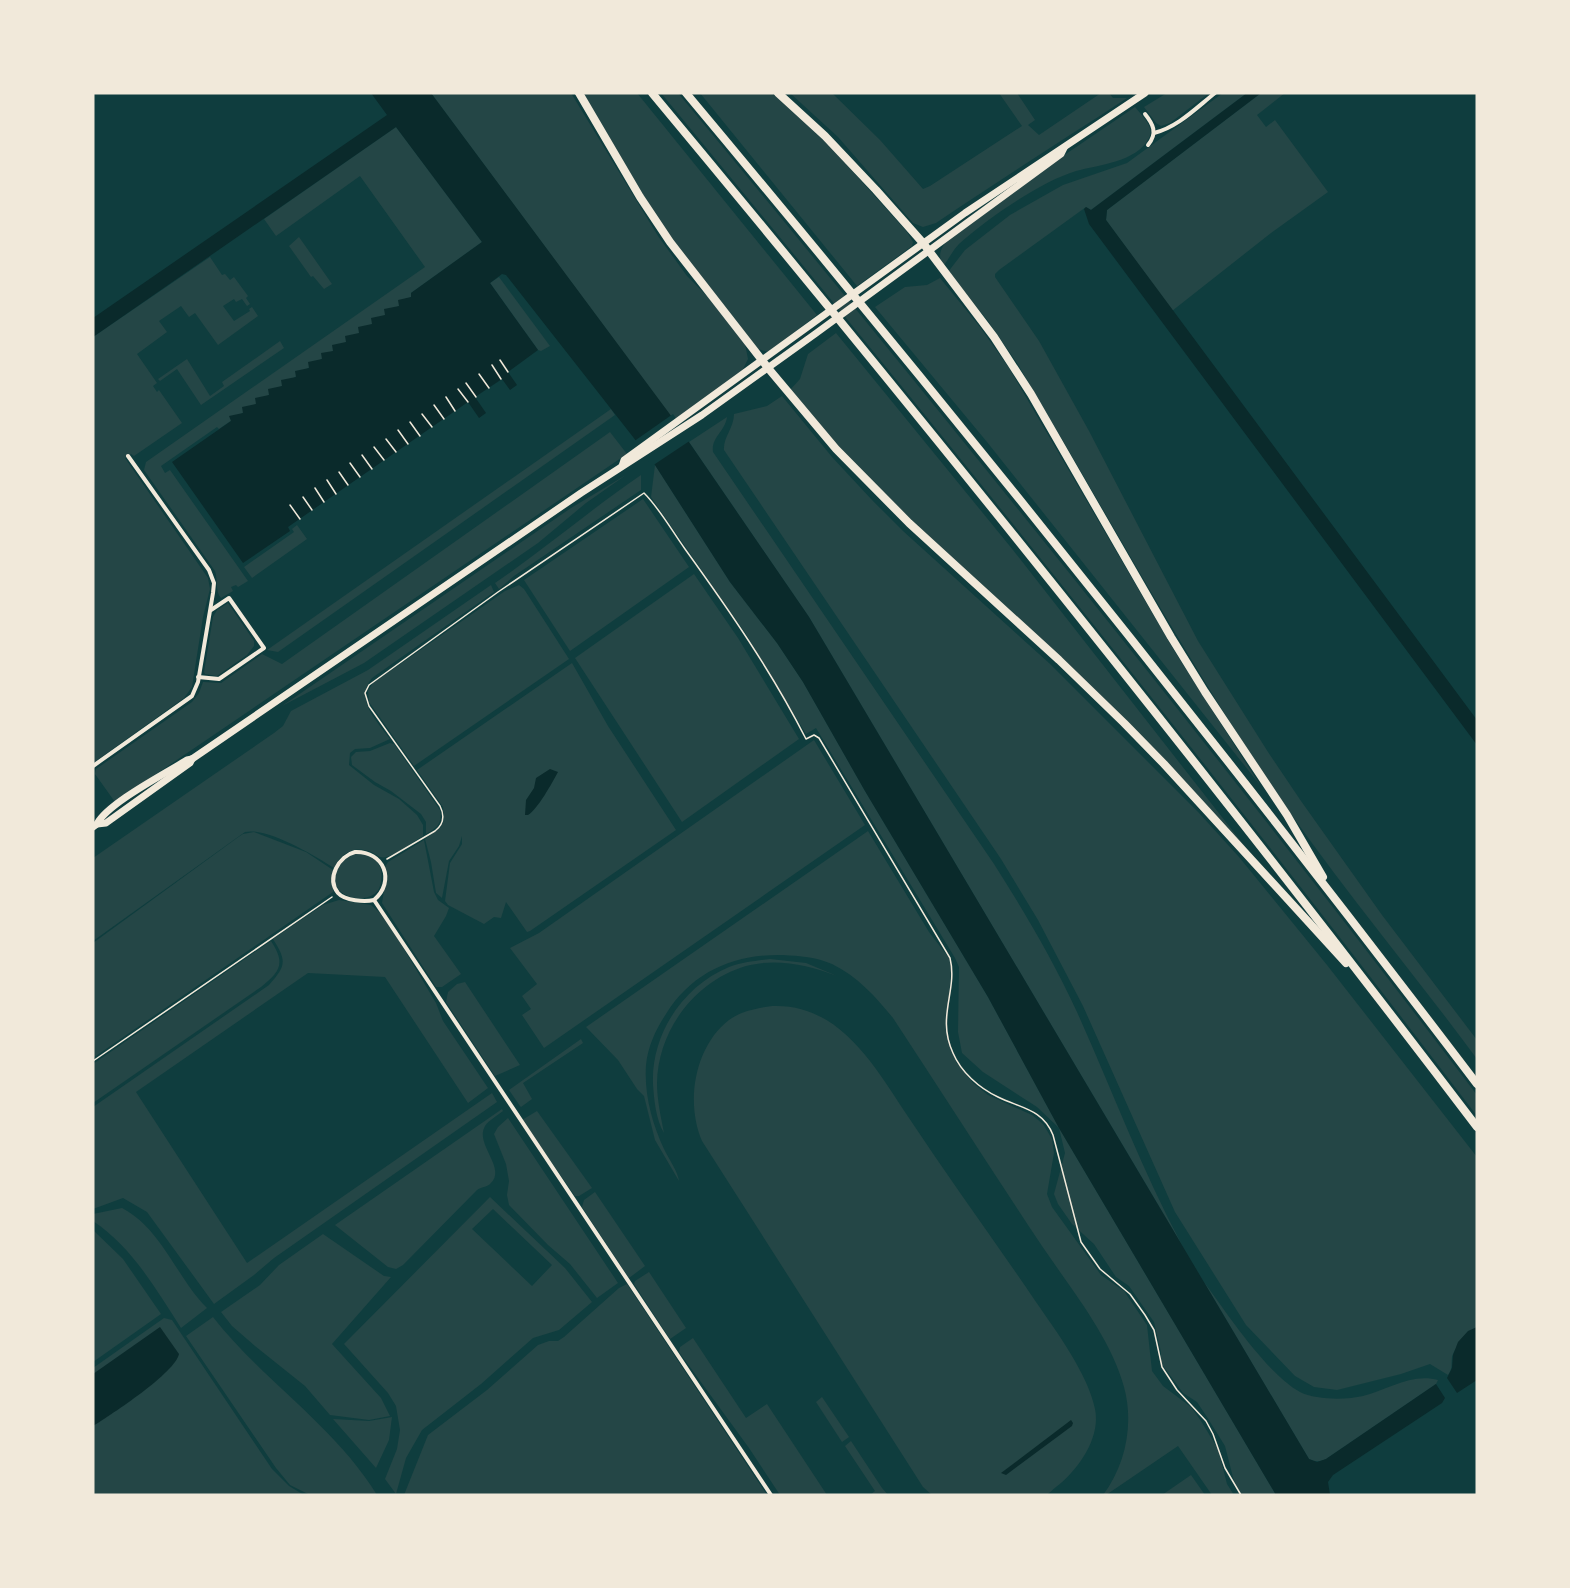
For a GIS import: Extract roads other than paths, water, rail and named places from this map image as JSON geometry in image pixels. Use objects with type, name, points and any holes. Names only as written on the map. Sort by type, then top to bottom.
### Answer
[{"type":"highway","points":[[579,93],[640,197],[670,242],[765,364],[836,449],[890,505],[1073,674],[1164,764],[1381,1002]]},
{"type":"highway","points":[[652,93],[1010,529],[1230,806],[1477,1127]]},
{"type":"highway","points":[[686,93],[1013,492],[1339,904],[1477,1084]]},
{"type":"highway","points":[[778,93],[841,152],[923,243],[994,337],[1031,394],[1171,637],[1287,815],[1339,904]]},
{"type":"main road","points":[[95,823],[106,823],[190,763],[192,759],[627,464],[765,364],[809,327],[923,243],[1058,149],[1064,148],[1144,93]]},
{"type":"main road","points":[[765,364],[815,334],[1061,154],[1064,148]]},
{"type":"street","points":[[1154,133],[1166,130],[1177,123],[1215,93]]},
{"type":"street","points":[[1145,114],[1152,124],[1154,133],[1148,145]]},
{"type":"street","points":[[93,766],[185,702],[194,692],[214,585],[211,574],[128,456]]},
{"type":"street","points":[[198,677],[219,679],[264,648],[229,598],[210,611]]},
{"type":"street","points":[[366,852],[374,855],[382,863],[384,881],[381,892],[374,900],[346,898],[337,891],[334,873],[340,860],[348,854],[366,852]]},
{"type":"street","points":[[374,900],[771,1495]]}]
